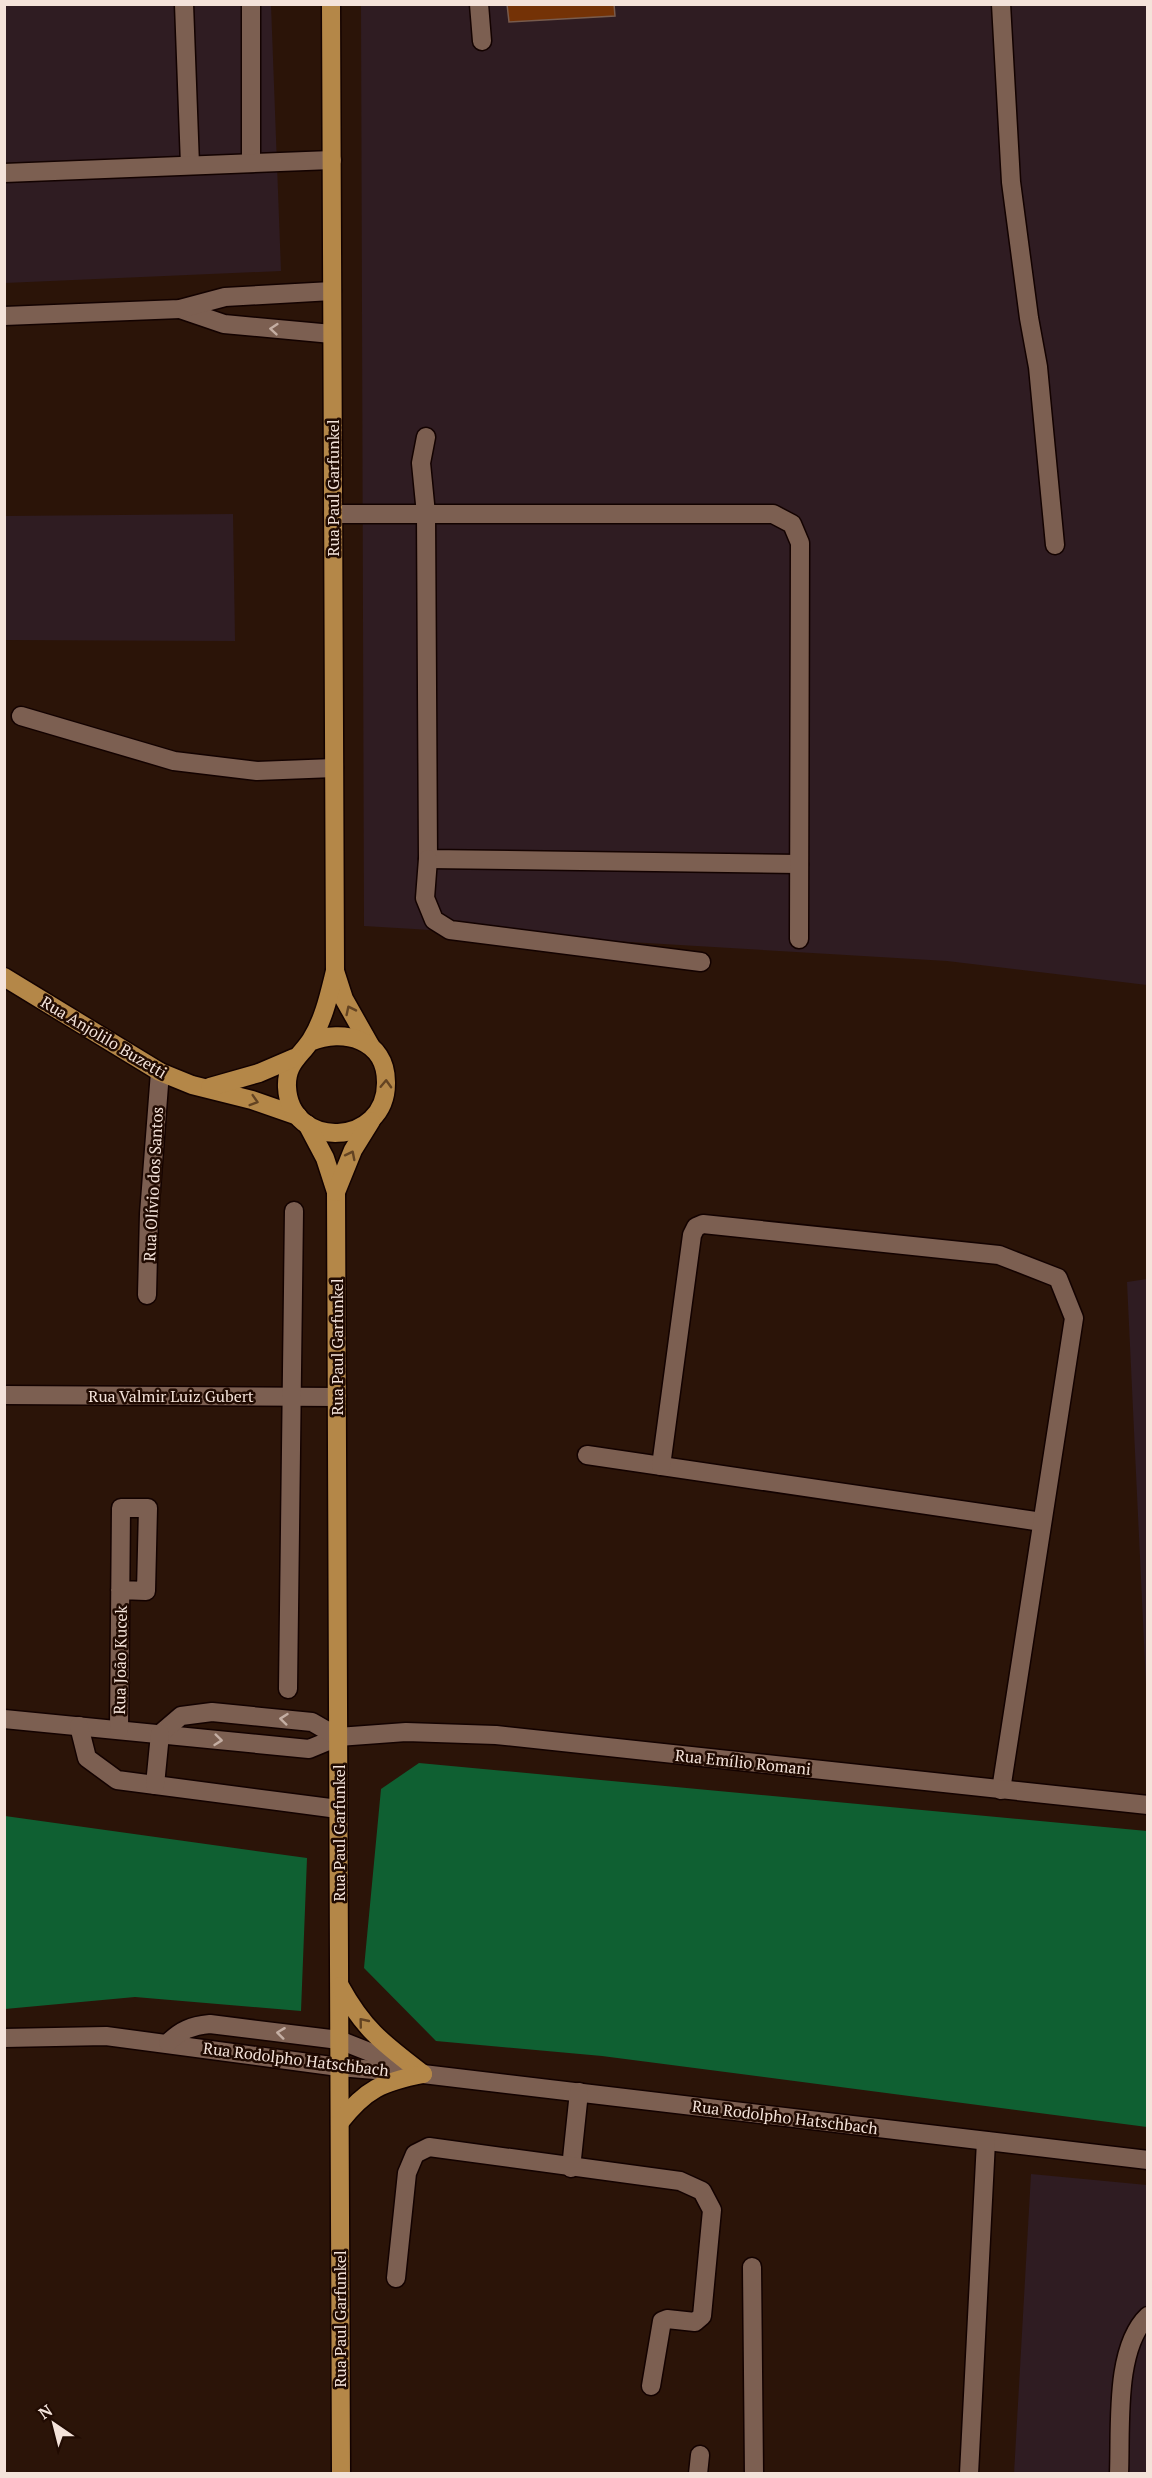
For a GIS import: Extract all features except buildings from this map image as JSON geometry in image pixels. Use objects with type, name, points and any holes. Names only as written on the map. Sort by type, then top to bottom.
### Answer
[{"type":"main road","name":"Rua Paul Garfunkel","points":[[310,1042],[325,1010],[335,971],[331,4]]},
{"type":"main road","name":"Rua Paul Garfunkel","points":[[335,971],[351,1014],[370,1047]]},
{"type":"main road","name":"Rua Anjolilo Buzetti","points":[[4,977],[160,1072],[192,1085],[208,1088],[303,1120]]},
{"type":"main road","points":[[341,1034],[357,1038],[370,1047],[381,1060],[386,1075],[387,1091],[381,1107],[372,1120],[360,1128],[333,1134],[303,1120],[291,1102],[287,1088],[288,1072],[294,1058],[310,1042],[325,1036],[341,1034]]},
{"type":"main road","points":[[208,1088],[259,1073],[294,1058]]},
{"type":"main road","name":"Rua Paul Garfunkel","points":[[303,1120],[325,1158],[336,1192],[341,2474]]},
{"type":"main road","name":"Rua Paul Garfunkel","points":[[336,1192],[350,1156],[372,1120]]},
{"type":"main road","points":[[339,1984],[364,2026],[378,2040],[423,2073]]},
{"type":"main road","points":[[340,2122],[355,2103],[374,2088],[423,2073]]},
{"type":"street","points":[[184,4],[190,165]]},
{"type":"street","points":[[251,4],[251,163]]},
{"type":"street","points":[[478,4],[482,41]]},
{"type":"street","points":[[1001,4],[1011,182],[1029,318],[1038,367],[1055,545]]},
{"type":"street","points":[[4,173],[332,160]]},
{"type":"street","points":[[4,315],[180,309],[225,297],[332,291]]},
{"type":"street","points":[[180,309],[224,324],[332,334]]},
{"type":"street","points":[[426,437],[421,463],[426,514],[428,860],[425,898],[434,920],[450,930],[701,962]]},
{"type":"street","points":[[333,514],[773,514],[792,524],[800,543],[799,939]]},
{"type":"street","points":[[21,716],[174,761],[256,771],[334,768]]},
{"type":"street","points":[[428,860],[799,864]]},
{"type":"street","name":"Rua Olívio dos Santos","points":[[147,1295],[149,1214],[160,1072]]},
{"type":"street","points":[[288,1689],[294,1211]]},
{"type":"street","points":[[661,1466],[692,1235],[696,1227],[703,1224],[999,1255],[1058,1278],[1074,1318],[1001,1790]]},
{"type":"street","name":"Rua Valmir Luiz Gubert","points":[[4,1395],[337,1397]]},
{"type":"street","points":[[587,1455],[1042,1522]]},
{"type":"street","name":"Rua João Kucek","points":[[119,1730],[120,1590]]},
{"type":"street","points":[[156,1785],[160,1734],[182,1716],[212,1712],[312,1722],[338,1737]]},
{"type":"street","name":"Rua Emílio Romani","points":[[4,1719],[309,1749],[338,1737],[406,1732],[496,1735],[1148,1805]]},
{"type":"street","points":[[79,1726],[87,1758],[117,1780],[338,1809]]},
{"type":"street","name":"Rua Rodolpho Hatschbach","points":[[168,2043],[179,2032],[193,2026],[210,2024],[339,2040],[423,2073]]},
{"type":"street","name":"Rua Rodolpho Hatschbach","points":[[4,2038],[106,2036],[339,2067],[423,2073],[1148,2160]]},
{"type":"street","points":[[571,2168],[579,2092]]},
{"type":"street","points":[[969,2474],[986,2141]]},
{"type":"street","points":[[396,2278],[407,2173],[415,2154],[429,2147],[680,2181],[702,2191],[712,2210],[702,2316],[695,2322],[667,2319],[662,2321],[651,2386]]},
{"type":"street","points":[[752,2267],[754,2474]]},
{"type":"street","points":[[1119,2474],[1124,2362],[1129,2341],[1148,2316]]},
{"type":"street","points":[[698,2474],[700,2455]]},
{"type":"shaded area","points":[[4,5],[271,5],[281,271],[5,283]]},
{"type":"shaded area","points":[[361,5],[1147,5],[1147,985],[947,961],[364,926]]},
{"type":"shaded area","points":[[233,514],[235,641],[5,640],[5,516]]},
{"type":"shaded area","points":[[1148,1279],[1147,1706],[1127,1282]]},
{"type":"shaded area","points":[[1031,2174],[1147,2185],[1147,2473],[1014,2474]]},
{"type":"green space","points":[[419,1763],[1147,1831],[1147,2127],[602,2056],[436,2041],[364,1968],[381,1789]]},
{"type":"green space","points":[[5,1816],[307,1858],[301,2011],[135,1997],[5,2009]]}]
